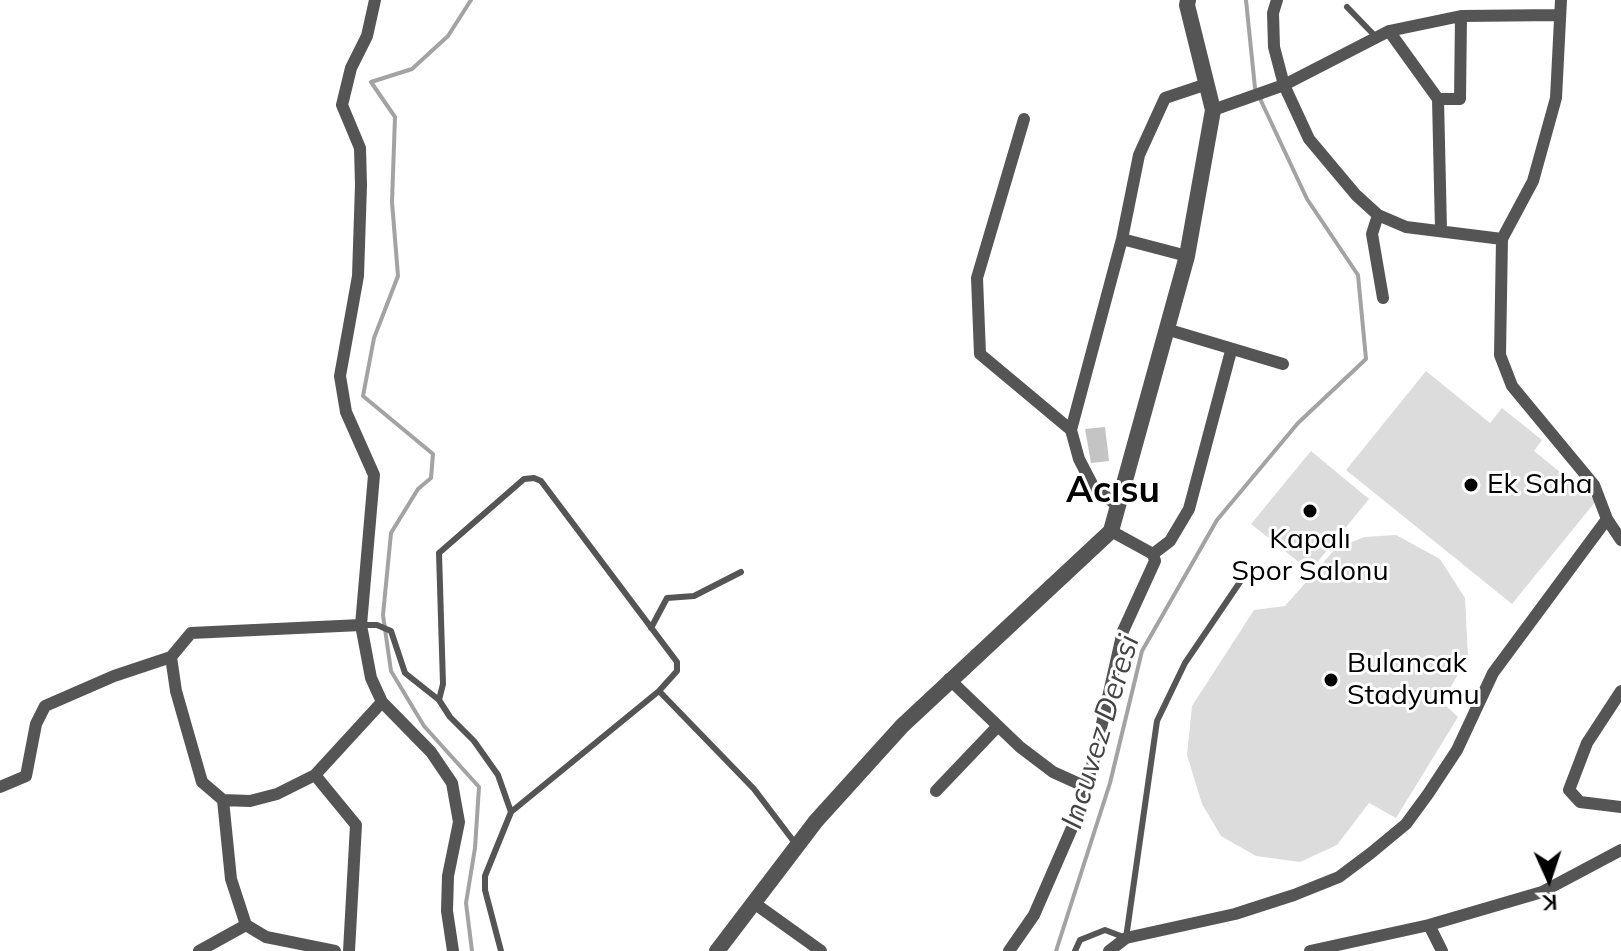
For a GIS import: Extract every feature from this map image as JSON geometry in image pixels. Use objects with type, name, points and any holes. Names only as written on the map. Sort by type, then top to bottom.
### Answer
[{"type":"street","points":[[375,0],[367,36],[348,77],[342,105],[360,148],[361,185],[358,276],[340,376],[346,412],[374,475],[361,625],[371,678],[382,702],[431,752],[452,783],[459,822],[448,876],[447,911],[453,951]]},
{"type":"street","points":[[717,951],[797,846],[902,726],[1111,531],[1187,256],[1213,110],[1188,0]]},
{"type":"street","points":[[1277,0],[1274,47],[1284,85],[1309,139],[1356,195],[1378,215],[1406,227],[1502,239]]},
{"type":"street","points":[[1561,0],[1556,98],[1533,181],[1502,239],[1500,355],[1512,386],[1594,485],[1607,519],[1621,540]]},
{"type":"street","points":[[1213,110],[1284,85],[1389,31],[1461,16],[1560,15]]},
{"type":"street","points":[[1438,99],[1460,99],[1461,16]]},
{"type":"street","points":[[1389,31],[1438,99],[1441,230]]},
{"type":"street","points":[[1118,506],[1093,486],[1079,459],[1071,430],[1122,239],[1139,155],[1165,98],[1207,84]]},
{"type":"street","points":[[1024,119],[977,278],[980,354],[1071,430]]},
{"type":"street","points":[[1378,215],[1372,234],[1383,298]]},
{"type":"street","points":[[1122,239],[1187,256]]},
{"type":"street","points":[[1166,329],[1231,351],[1283,364]]},
{"type":"street","points":[[1009,951],[1034,915],[1064,851],[1086,787],[1123,631],[1150,576],[1153,554],[1170,541],[1189,509],[1231,351]]},
{"type":"street","points":[[1109,951],[1126,938],[1235,914],[1339,877],[1406,824],[1457,750],[1493,673],[1607,519]]},
{"type":"street","points":[[1111,531],[1153,554]]},
{"type":"street","points":[[0,787],[26,776],[36,724],[45,706],[114,676],[171,657],[191,633],[361,625]]},
{"type":"street","points":[[171,657],[176,691],[202,782],[223,800],[250,801],[277,794],[315,775],[382,702]]},
{"type":"street","points":[[949,679],[997,727],[1053,772],[1086,787]]},
{"type":"street","points":[[1621,691],[1587,743],[1569,790],[1580,802],[1621,807]]},
{"type":"street","points":[[936,791],[997,727]]},
{"type":"street","points":[[315,775],[356,825],[349,951]]},
{"type":"street","points":[[223,800],[231,879],[246,925],[266,937],[335,951]]},
{"type":"street","points":[[1310,951],[1429,925],[1542,892],[1621,850]]},
{"type":"street","points":[[754,903],[821,951]]},
{"type":"street","points":[[199,951],[246,925]]},
{"type":"street","points":[[1429,925],[1442,951]]},
{"type":"lane","points":[[1347,7],[1376,37]]},
{"type":"lane","points":[[439,700],[443,684],[439,553],[524,479],[541,481],[677,662],[677,671],[659,691],[511,812],[485,876],[485,890],[501,951]]},
{"type":"lane","points":[[651,628],[667,598],[694,596],[741,572]]},
{"type":"lane","points":[[1075,951],[1080,940],[1105,930],[1126,938],[1157,721],[1185,663],[1240,582]]},
{"type":"lane","points":[[361,625],[377,625],[391,631],[405,673],[439,700],[498,775],[511,812]]},
{"type":"lane","points":[[659,691],[754,789],[797,846]]},
{"type":"shaded area","name":"Ek Saha","points":[[1426,371],[1490,423],[1502,408],[1542,440],[1534,451],[1596,501],[1512,604],[1346,470]]},
{"type":"shaded area","name":"Kapalı Spor Salonu","points":[[1311,451],[1369,499],[1310,571],[1251,524]]},
{"type":"shaded area","name":"Bulancak Stadyumu","points":[[1396,535],[1440,559],[1465,598],[1468,657],[1442,702],[1458,717],[1396,818],[1369,803],[1337,845],[1300,862],[1256,856],[1221,836],[1202,804],[1187,755],[1192,706],[1254,610],[1285,606],[1335,549],[1364,537]]},
{"type":"building","points":[[1105,427],[1109,461],[1091,463],[1085,429]]},
{"type":"waterway","points":[[471,0],[448,36],[412,69],[371,82],[395,117],[392,202],[398,276],[374,338],[363,396],[433,454],[431,478],[418,489],[391,533],[383,615],[391,671],[424,726],[479,787],[475,848],[466,903],[472,951]]},
{"type":"waterway","name":"Incuvez Deresi","points":[[1056,951],[1110,783],[1142,651],[1217,520],[1298,423],[1366,359],[1358,275],[1307,199],[1255,88],[1246,0]]},
{"type":"place","name":"Ek Saha","points":[[1471,485]]},
{"type":"place","name":"Kapalı Spor Salonu","points":[[1310,511]]},
{"type":"place","name":"Bulancak Stadyumu","points":[[1331,680]]},
{"type":"district","name":"Acısu","points":[[1113,491]]}]
